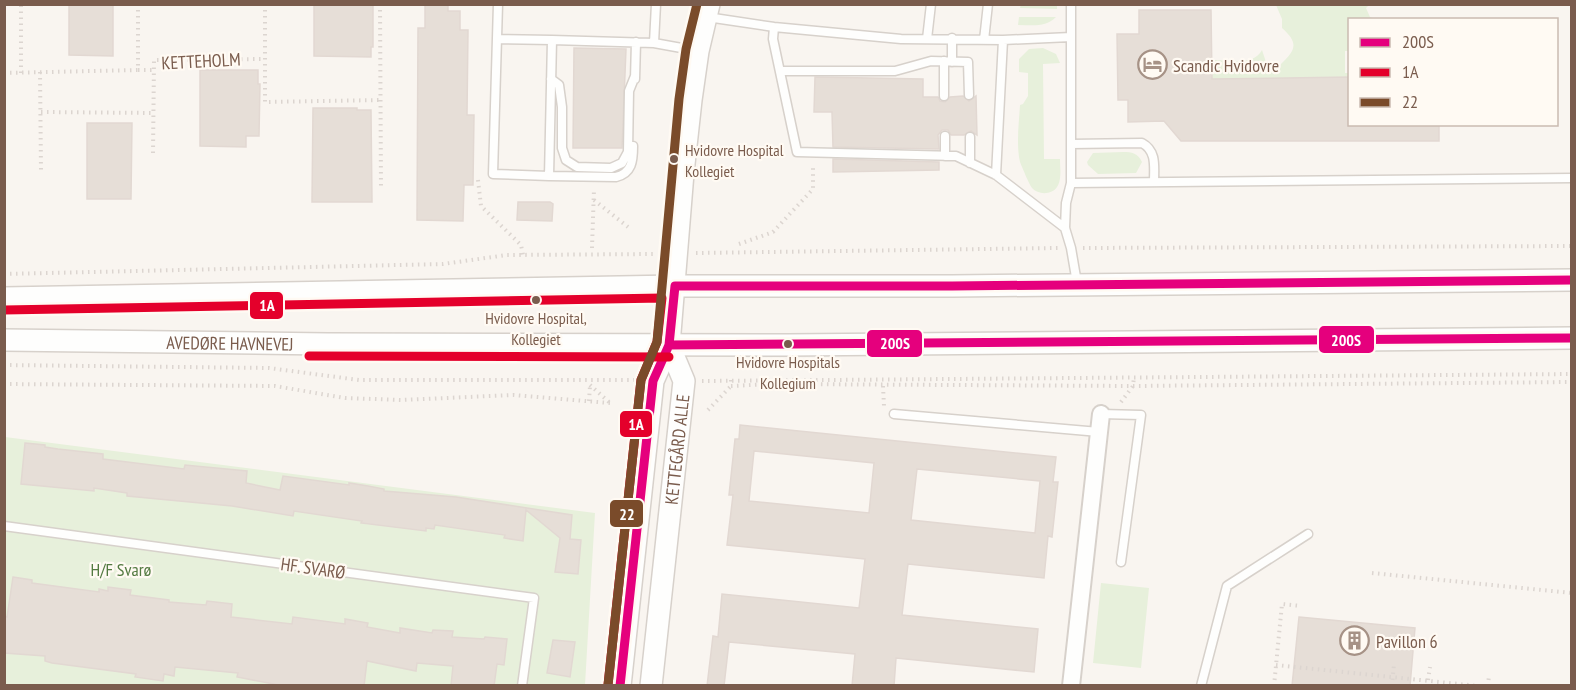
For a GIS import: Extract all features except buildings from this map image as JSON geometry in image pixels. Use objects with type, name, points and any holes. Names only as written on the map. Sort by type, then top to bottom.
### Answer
[{"type":"street","points":[[669,345],[684,162],[698,51],[708,11]]},
{"type":"street","points":[[4,298],[675,286],[1572,280]]},
{"type":"street","name":"AVEDØRE HAVNEVEJ","points":[[4,340],[669,345],[1572,338]]},
{"type":"street","name":"KETTEGÅRD ALLE","points":[[620,686],[653,381],[669,345]]},
{"type":"street","name":"KETTEGÅRD ALLE","points":[[651,686],[684,381],[669,345]]},
{"type":"street","points":[[1071,686],[1101,414]]},
{"type":"lane","points":[[498,4],[493,174],[615,177],[627,172],[633,152],[636,42]]},
{"type":"lane","points":[[654,43],[656,4]]},
{"type":"lane","points":[[927,39],[931,4]]},
{"type":"lane","points":[[984,40],[988,4]]},
{"type":"lane","points":[[1071,4],[1071,183],[1066,203],[1065,228],[1077,284]]},
{"type":"lane","points":[[708,11],[774,27],[901,39],[1003,40],[1071,37]]},
{"type":"lane","points":[[774,27],[772,39],[797,152],[956,156],[996,175],[1065,228]]},
{"type":"lane","points":[[496,39],[654,43],[698,51]]},
{"type":"lane","points":[[944,96],[952,39]]},
{"type":"lane","points":[[549,176],[552,40]]},
{"type":"lane","points":[[996,175],[1003,40]]},
{"type":"lane","points":[[780,71],[895,71],[931,61],[968,62],[969,95]]},
{"type":"lane","points":[[551,79],[559,85],[562,107],[562,148],[566,160],[577,167],[611,168],[622,163],[628,152],[629,91],[635,76]]},
{"type":"lane","points":[[945,136],[945,156]]},
{"type":"lane","points":[[970,137],[970,163]]},
{"type":"lane","points":[[1071,144],[1142,143],[1153,152],[1154,182]]},
{"type":"lane","points":[[1071,183],[1572,178]]},
{"type":"lane","points":[[894,414],[1099,432]]},
{"type":"lane","points":[[1101,414],[1141,415],[1121,562]]},
{"type":"lane","name":"HF. SVARØ","points":[[4,526],[534,598],[522,686]]},
{"type":"lane","points":[[1201,686],[1227,586],[1308,534]]},
{"type":"path","points":[[21,4],[21,73]]},
{"type":"path","points":[[138,4],[138,70]]},
{"type":"path","name":"KETTEHOLM","points":[[264,4],[266,102],[381,100]]},
{"type":"path","points":[[381,4],[381,190]]},
{"type":"path","name":"KETTEHOLM","points":[[153,153],[154,60],[265,59]]},
{"type":"path","points":[[4,73],[154,70]]},
{"type":"path","points":[[40,72],[41,171]]},
{"type":"path","points":[[41,112],[154,113]]},
{"type":"path","points":[[739,244],[773,232],[813,189],[814,152]]},
{"type":"path","points":[[493,174],[478,178],[481,206],[521,244],[523,255]]},
{"type":"path","points":[[592,248],[594,177]]},
{"type":"path","points":[[594,199],[628,227]]},
{"type":"path","points":[[4,274],[443,264],[507,255],[1071,248],[1572,246]]},
{"type":"path","points":[[4,365],[269,368],[359,380],[653,381]]},
{"type":"path","points":[[708,410],[731,383],[1572,374]]},
{"type":"path","points":[[1120,414],[1122,400],[1133,386],[1134,377]]},
{"type":"path","points":[[684,381],[772,384],[1133,386],[1572,382]]},
{"type":"path","points":[[4,384],[275,386],[345,398],[401,400],[513,394],[610,403],[590,386],[590,401]]},
{"type":"path","points":[[1372,573],[1572,593]]},
{"type":"path","points":[[1274,686],[1282,604],[1301,606]]},
{"type":"path","points":[[1392,686],[1394,664]]},
{"type":"path","points":[[1276,665],[1478,686]]},
{"type":"path","points":[[1428,680],[1430,667]]},
{"type":"path","points":[[1488,686],[1489,675]]},
{"type":"green space","points":[[1021,4],[1057,5],[1057,9],[1020,8]]},
{"type":"green space","points":[[1276,5],[1369,5],[1366,8],[1372,18],[1348,18],[1345,73],[1348,73],[1348,102],[1186,79],[1208,58],[1247,60],[1258,55],[1262,50],[1267,65],[1280,65],[1292,51],[1293,46],[1291,38],[1282,28],[1282,19]]},
{"type":"green space","points":[[1019,17],[1056,17],[1048,23],[1018,25]]},
{"type":"green space","points":[[1043,48],[1056,54],[1060,63],[1043,64],[1044,159],[1060,159],[1060,181],[1055,190],[1045,193],[1038,192],[1029,183],[1020,162],[1018,141],[1020,105],[1028,96],[1028,73],[1019,72],[1019,59],[1029,49]]},
{"type":"green space","points":[[1129,152],[1139,157],[1142,162],[1136,173],[1098,174],[1087,162],[1093,153]]},
{"type":"green space","name":"H/F Svarø","points":[[5,437],[595,513],[585,685],[5,686]]},
{"type":"green space","points":[[1101,583],[1149,588],[1141,668],[1093,663]]},
{"type":"transit line","name":"22","points":[[608,685],[641,380],[657,342],[679,99],[686,49],[697,4]]},
{"type":"transit line","name":"200S","points":[[620,686],[653,381],[669,345],[675,286],[952,286],[1572,280]]},
{"type":"transit line","name":"1A","points":[[4,310],[662,298],[657,342],[641,380],[608,685]]},
{"type":"transit line","name":"200S","points":[[669,345],[1572,338]]},
{"type":"transit line","name":"1A","points":[[309,356],[669,357]]},
{"type":"place","name":"Scandic Hvidovre","points":[[1152,65]]},
{"type":"place","name":"Hvidovre Hospital Kollegiet","points":[[674,159]]},
{"type":"place","name":"Hvidovre Hospital, Kollegiet","points":[[536,300]]},
{"type":"place","name":"Hvidovre Hospitals Kollegium","points":[[788,344]]},
{"type":"place","name":"Pavillon 6","points":[[1355,641]]}]
